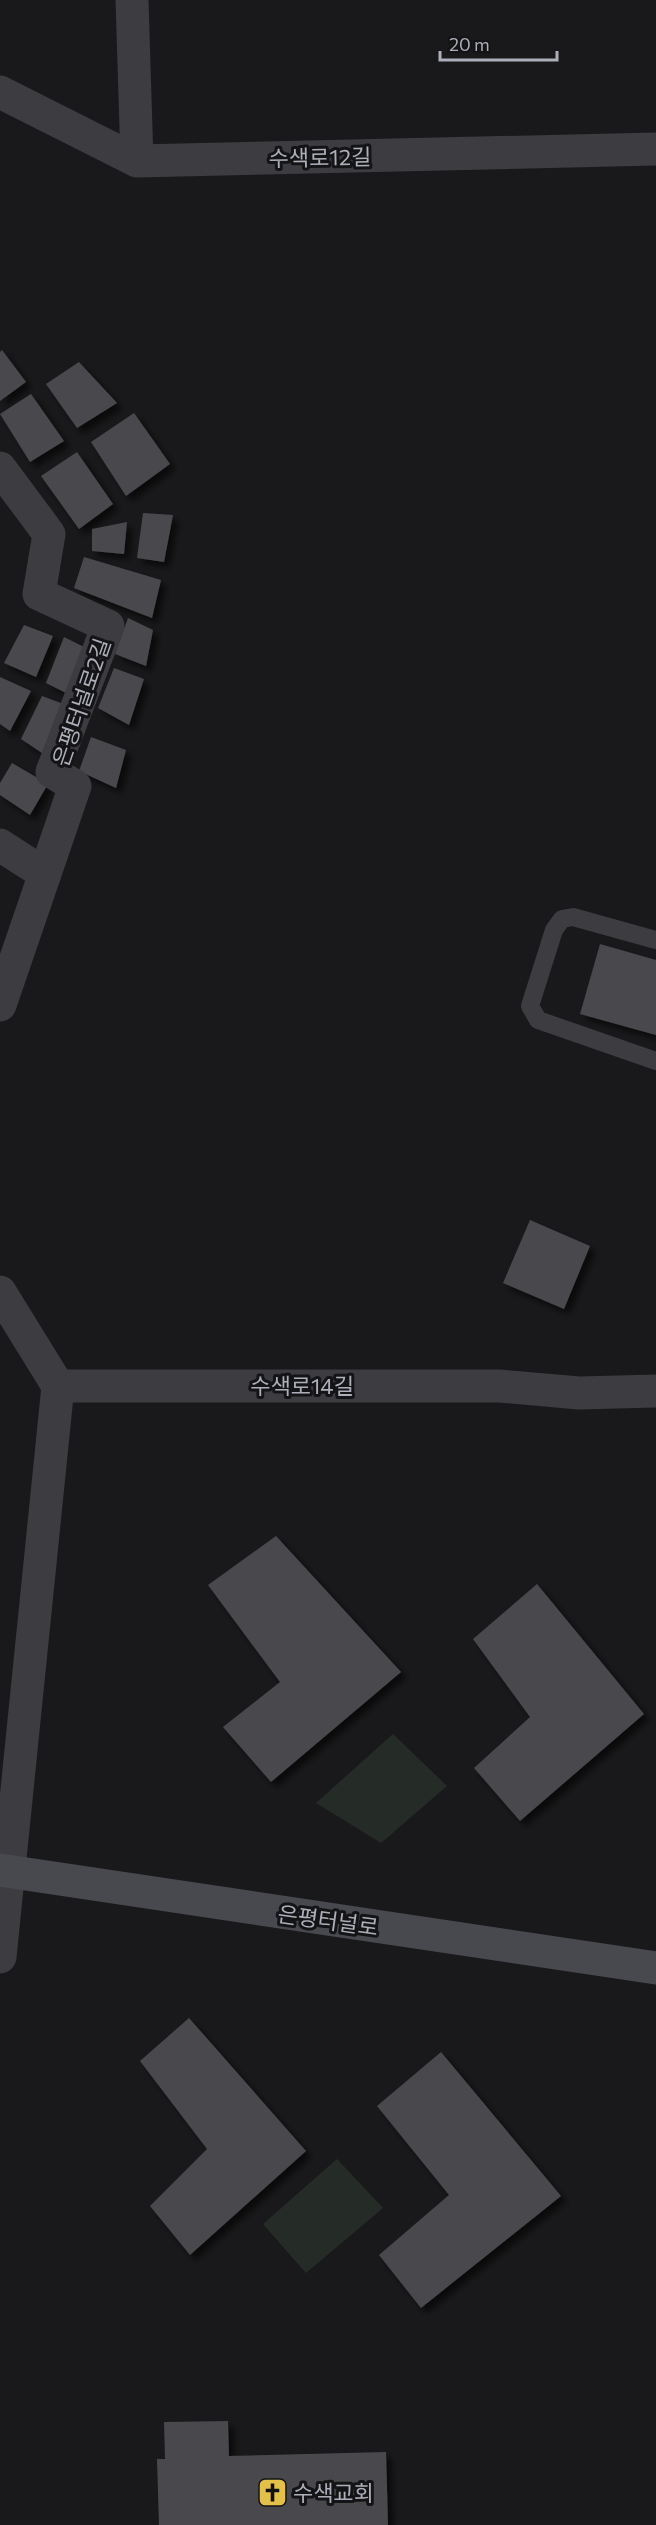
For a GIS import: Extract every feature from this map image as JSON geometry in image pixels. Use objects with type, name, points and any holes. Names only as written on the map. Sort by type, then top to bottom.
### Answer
[{"type":"main road","name":"은평터널로","points":[[5,1871],[656,1968]]},
{"type":"street","points":[[132,0],[137,162]]},
{"type":"street","name":"수색로12길","points":[[0,92],[137,162],[656,149]]},
{"type":"street","name":"은평터널로2길","points":[[0,468],[48,534],[39,594],[108,626],[52,772],[75,786],[0,1005]]},
{"type":"street","points":[[0,845],[45,874]]},
{"type":"street","points":[[0,1292],[58,1386],[5,1871],[0,1957]]},
{"type":"street","name":"수색로14길","points":[[58,1386],[488,1386],[579,1393],[656,1391]]},
{"type":"lane","points":[[656,940],[573,917],[562,919],[554,930],[530,1006],[538,1020],[656,1061]]},
{"type":"shaded area","points":[[393,1734],[447,1786],[381,1843],[316,1803]]},
{"type":"shaded area","points":[[337,2159],[383,2208],[306,2273],[263,2224]]},
{"type":"building","points":[[2,350],[26,382],[0,401],[0,352]]},
{"type":"building","points":[[79,362],[117,403],[77,428],[46,384]]},
{"type":"building","points":[[31,394],[64,441],[30,462],[0,414]]},
{"type":"building","points":[[134,413],[170,464],[126,496],[91,442]]},
{"type":"building","points":[[77,452],[113,504],[79,529],[41,476]]},
{"type":"building","points":[[143,513],[173,515],[164,562],[137,558]]},
{"type":"building","points":[[127,522],[124,554],[92,551],[92,529]]},
{"type":"building","points":[[84,557],[161,580],[152,618],[74,588]]},
{"type":"building","points":[[128,618],[153,630],[146,666],[115,654]]},
{"type":"building","points":[[24,625],[53,636],[36,677],[4,663]]},
{"type":"building","points":[[64,637],[86,648],[66,693],[46,683]]},
{"type":"building","points":[[114,668],[144,679],[129,725],[98,708]]},
{"type":"building","points":[[0,677],[31,691],[10,731],[0,724]]},
{"type":"building","points":[[42,696],[66,705],[45,755],[21,739]]},
{"type":"building","points":[[91,737],[126,750],[116,788],[79,771]]},
{"type":"building","points":[[12,763],[48,784],[30,815],[0,795],[0,783]]},
{"type":"building","points":[[600,944],[656,960],[656,1035],[580,1014]]},
{"type":"building","points":[[530,1220],[590,1246],[564,1309],[503,1283]]},
{"type":"building","points":[[276,1536],[401,1672],[271,1782],[223,1727],[280,1682],[208,1585]]},
{"type":"building","points":[[537,1584],[644,1714],[520,1821],[474,1768],[530,1717],[473,1639]]},
{"type":"building","points":[[189,2018],[306,2151],[190,2255],[150,2206],[207,2149],[140,2061]]},
{"type":"building","points":[[441,2052],[561,2196],[421,2308],[379,2255],[449,2195],[377,2106]]},
{"type":"building","name":"수색교회","points":[[228,2421],[229,2456],[386,2452],[388,2525],[159,2525],[157,2459],[165,2459],[164,2422]]},
{"type":"place","name":"수색교회","points":[[272,2492]]}]
